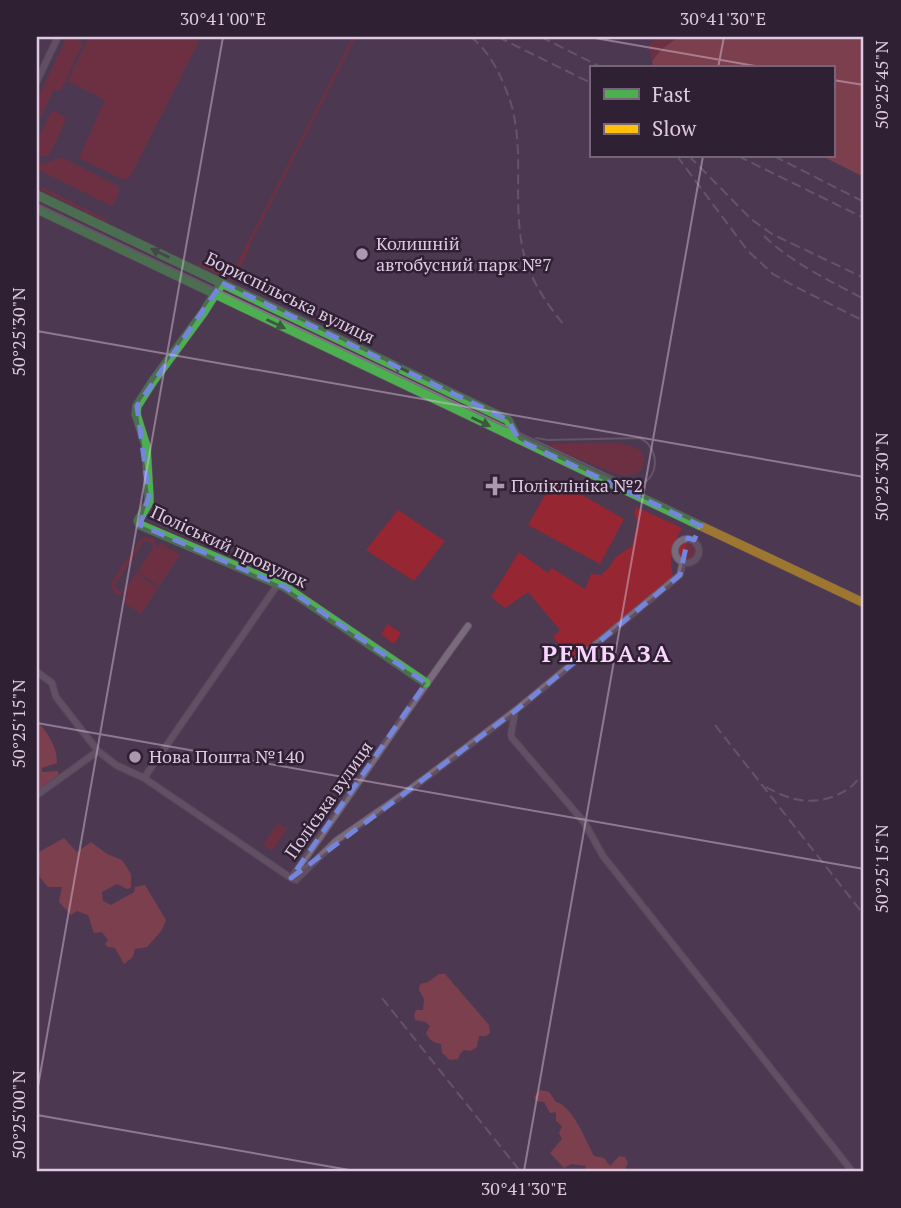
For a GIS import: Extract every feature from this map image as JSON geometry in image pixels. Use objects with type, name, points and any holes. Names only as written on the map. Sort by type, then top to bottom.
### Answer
[{"type":"main road","name":"Бориспільська вулиця","points":[[37,195],[508,420],[519,440]]},
{"type":"main road","name":"Бориспільська вулиця","points":[[37,209],[519,440],[697,533],[864,603]]},
{"type":"main road","name":"Поліський провулок","points":[[222,283],[137,406],[136,414],[146,446],[149,496],[149,502],[138,521],[140,525],[278,584],[426,683]]},
{"type":"street","points":[[37,81],[58,37]]},
{"type":"street","points":[[697,533],[697,557],[683,562],[676,556],[676,544],[697,533]]},
{"type":"street","points":[[291,878],[296,880],[336,841],[515,711],[680,575],[683,562]]},
{"type":"street","points":[[144,778],[278,584]]},
{"type":"street","name":"Поліська вулиця","points":[[37,672],[52,683],[56,697],[98,751],[116,765],[144,778],[291,878],[468,626]]},
{"type":"street","points":[[515,711],[510,734],[512,738],[584,822],[603,856],[852,1171]]},
{"type":"street","points":[[37,795],[98,751]]},
{"type":"highlighted area","points":[[222,283],[508,420],[519,440],[701,526],[694,540],[688,538],[680,575],[515,711],[291,878],[426,683],[285,587],[140,525],[149,496],[137,406]]},
{"type":"shaded area","points":[[67,37],[83,43],[62,88],[57,91],[54,89],[37,125],[37,100]]},
{"type":"shaded area","points":[[89,37],[201,37],[130,177],[124,180],[79,158],[105,100],[68,81]]},
{"type":"shaded area","points":[[353,37],[356,37],[233,282],[198,265],[202,262],[231,275]]},
{"type":"shaded area","points":[[659,37],[678,37],[652,61],[649,44]]},
{"type":"shaded area","points":[[678,37],[864,37],[864,177],[826,158],[834,158],[834,66],[653,66],[652,61]]},
{"type":"shaded area","points":[[51,112],[65,117],[65,121],[48,156],[41,156],[37,152],[37,142]]},
{"type":"shaded area","points":[[60,158],[118,186],[119,192],[112,206],[37,169],[37,161],[43,164]]},
{"type":"shaded area","points":[[42,187],[107,220],[106,222],[41,190]]},
{"type":"shaded area","points":[[548,444],[627,445],[641,452],[644,458],[638,473],[619,475]]},
{"type":"shaded area","points":[[554,479],[624,519],[600,564],[528,525]]},
{"type":"shaded area","points":[[636,507],[682,528],[672,552],[673,577],[572,659],[553,637],[560,630],[528,592],[505,608],[491,597],[519,552],[548,573],[552,568],[585,589],[591,574],[601,575],[616,557],[632,546],[638,522],[634,514]]},
{"type":"shaded area","points":[[398,510],[445,541],[414,581],[366,550]]},
{"type":"shaded area","points":[[145,537],[154,539],[157,548],[161,543],[180,555],[159,586],[139,575],[158,588],[141,614],[123,602],[128,592],[118,595],[112,587],[113,580],[140,540]],"holes":[[[143,542],[152,543],[153,549],[125,590],[118,590],[116,583]]]},
{"type":"shaded area","points":[[687,542],[693,545],[696,551],[693,557],[687,560],[681,557],[678,551],[681,545]]},
{"type":"shaded area","points":[[388,624],[401,633],[394,644],[381,634]]},
{"type":"shaded area","points":[[37,721],[51,740],[57,757],[57,763],[42,768],[42,772],[58,771],[59,778],[37,791]]},
{"type":"shaded area","points":[[278,823],[287,829],[272,851],[263,845]]},
{"type":"shaded area","points":[[64,838],[77,852],[91,842],[107,854],[122,860],[131,874],[131,888],[117,884],[102,892],[103,901],[111,905],[134,892],[135,887],[145,885],[166,920],[162,930],[147,947],[135,949],[133,957],[124,964],[115,948],[105,944],[108,940],[102,932],[94,933],[88,915],[77,911],[71,915],[59,902],[62,887],[48,887],[37,874],[37,853]]},
{"type":"shaded area","points":[[439,974],[445,974],[489,1025],[490,1033],[479,1036],[477,1047],[470,1051],[464,1050],[458,1059],[450,1060],[442,1053],[441,1044],[432,1041],[426,1033],[430,1026],[415,1020],[416,1010],[423,1010],[424,999],[419,990],[420,984]]},
{"type":"shaded area","points":[[540,1090],[549,1092],[556,1102],[568,1110],[594,1156],[604,1158],[610,1166],[619,1156],[625,1157],[628,1163],[624,1171],[584,1171],[586,1166],[571,1164],[564,1168],[550,1153],[562,1139],[559,1133],[562,1126],[556,1121],[556,1112],[550,1113],[544,1102],[536,1101],[534,1097]]},
{"type":"tram line","points":[[37,204],[625,483],[636,485],[644,482],[654,470],[653,452],[640,438],[536,438]]},
{"type":"railway","points":[[471,37],[493,62],[511,103],[517,133],[519,217],[523,250],[539,290],[564,325]]},
{"type":"railway","points":[[498,37],[590,83]]},
{"type":"railway","points":[[541,37],[599,66]]},
{"type":"railway","points":[[678,158],[747,250],[773,274],[864,321]]},
{"type":"railway","points":[[691,158],[751,219],[772,234],[864,278]]},
{"type":"railway","points":[[742,158],[864,218]]},
{"type":"railway","points":[[778,158],[864,202]]},
{"type":"railway","points":[[764,236],[799,263],[864,299]]},
{"type":"railway","points":[[715,725],[864,915]]},
{"type":"railway","points":[[766,787],[787,797],[807,801],[827,799],[848,789],[864,773]]},
{"type":"railway","points":[[382,998],[520,1171]]},
{"type":"traffic: fast","points":[[37,195],[508,420],[518,439]]},
{"type":"traffic: fast","points":[[37,209],[703,527]]},
{"type":"traffic: fast","points":[[222,283],[137,406],[136,414],[146,446],[149,496],[149,502],[138,521],[140,525],[285,587],[426,683]]},
{"type":"traffic: slow","points":[[703,527],[864,603]]},
{"type":"place","name":"Колишній автобусний парк №7","points":[[362,254]]},
{"type":"place","name":"Поліклініка №2","points":[[495,486]]},
{"type":"place","name":"Нова Пошта №140","points":[[135,757]]},
{"type":"district","name":"РЕМБАЗА","points":[[607,654]]}]
